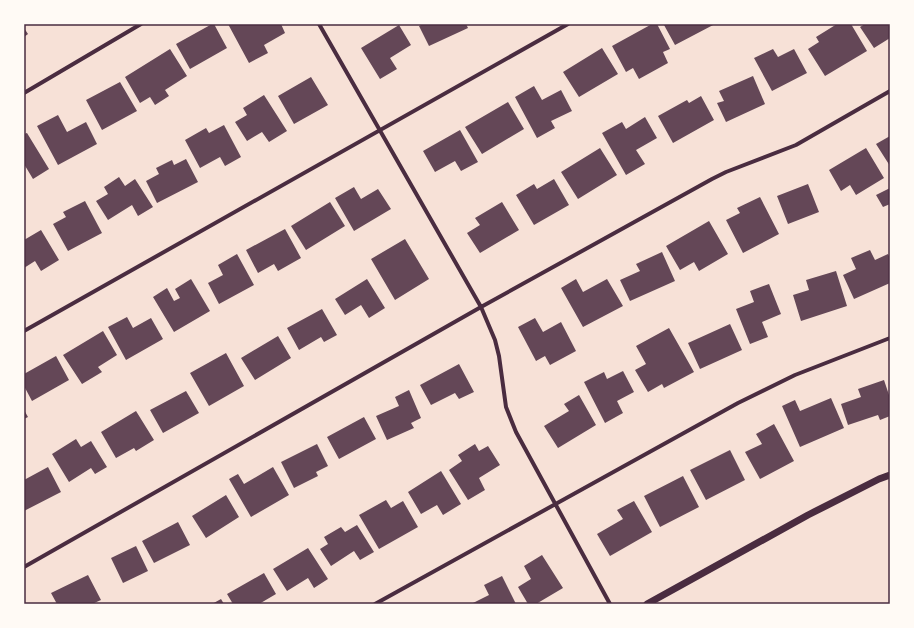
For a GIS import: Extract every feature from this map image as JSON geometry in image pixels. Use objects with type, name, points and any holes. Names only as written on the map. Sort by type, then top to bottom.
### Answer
[{"type":"street","points":[[24,92],[141,24]]},
{"type":"street","points":[[319,24],[481,307],[495,340],[499,356],[506,407],[516,432],[610,604]]},
{"type":"street","points":[[24,331],[568,24]]},
{"type":"street","points":[[24,567],[481,307],[712,179],[726,172],[796,145],[890,91]]},
{"type":"street","points":[[375,604],[738,402],[795,375],[890,338]]},
{"type":"street","points":[[648,604],[808,515],[879,479],[890,475]]},
{"type":"building","points":[[214,24],[227,48],[190,69],[176,44]]},
{"type":"building","points":[[228,24],[281,24],[285,33],[264,45],[268,53],[249,63]]},
{"type":"building","points":[[423,24],[466,24],[468,28],[429,46],[419,26]]},
{"type":"building","points":[[652,24],[657,24],[670,49],[663,52],[668,63],[639,79],[633,68],[626,72],[612,46]]},
{"type":"building","points":[[715,24],[675,45],[664,25]]},
{"type":"building","points":[[837,24],[851,24],[867,51],[825,76],[808,49],[819,42],[816,37]]},
{"type":"building","points":[[865,24],[890,24],[890,38],[874,48],[860,27]]},
{"type":"building","points":[[399,25],[411,45],[390,58],[397,69],[380,79],[361,48]]},
{"type":"building","points":[[24,28],[28,34],[24,37]]},
{"type":"building","points":[[602,48],[618,74],[579,97],[563,72]]},
{"type":"building","points":[[170,49],[187,76],[165,90],[169,96],[155,105],[150,97],[140,103],[125,77]]},
{"type":"building","points":[[773,49],[778,57],[794,49],[807,73],[772,91],[754,58]]},
{"type":"building","points":[[753,76],[765,104],[726,122],[717,103],[724,101],[719,91]]},
{"type":"building","points":[[311,77],[328,105],[294,124],[278,96]]},
{"type":"building","points":[[120,82],[137,111],[102,130],[86,100]]},
{"type":"building","points":[[534,86],[542,100],[561,90],[572,111],[551,121],[555,128],[537,138],[515,97]]},
{"type":"building","points":[[264,95],[287,131],[269,142],[262,132],[247,141],[235,122],[247,115],[243,108]]},
{"type":"building","points":[[701,96],[714,120],[673,143],[658,116],[687,100],[689,103]]},
{"type":"building","points":[[508,102],[524,129],[482,154],[465,127]]},
{"type":"building","points":[[58,115],[67,132],[86,122],[97,144],[58,165],[37,126]]},
{"type":"building","points":[[645,117],[657,138],[636,150],[645,164],[626,175],[602,133],[622,122],[626,129]]},
{"type":"building","points":[[224,125],[241,157],[225,166],[220,157],[200,168],[185,140],[206,128],[209,133]]},
{"type":"building","points":[[460,130],[478,162],[461,171],[455,161],[435,172],[423,151]]},
{"type":"building","points":[[27,133],[49,169],[33,179],[24,164],[24,134]]},
{"type":"building","points":[[890,136],[890,166],[876,144]]},
{"type":"building","points":[[600,148],[617,175],[578,199],[561,172]]},
{"type":"building","points":[[866,148],[884,178],[856,195],[850,185],[841,191],[829,170]]},
{"type":"building","points":[[186,159],[198,182],[157,203],[146,181],[159,174],[156,168],[172,160],[174,165]]},
{"type":"building","points":[[119,177],[125,186],[135,179],[153,207],[138,216],[132,205],[108,220],[96,201],[108,194],[104,187]]},
{"type":"building","points":[[554,179],[569,205],[534,225],[516,195],[534,184],[537,189]]},
{"type":"building","points":[[808,184],[819,212],[788,224],[777,196]]},
{"type":"building","points":[[354,187],[361,199],[378,189],[391,209],[354,231],[335,198]]},
{"type":"building","points":[[890,188],[890,204],[883,207],[876,195]]},
{"type":"building","points":[[760,197],[779,234],[743,253],[726,220],[740,213],[737,208]]},
{"type":"building","points":[[85,201],[102,233],[68,251],[53,224],[66,217],[63,212]]},
{"type":"building","points":[[330,202],[345,226],[306,250],[291,226]]},
{"type":"building","points":[[502,202],[519,230],[480,253],[467,233],[480,225],[475,218]]},
{"type":"building","points":[[709,221],[728,254],[699,271],[694,262],[680,270],[666,246]]},
{"type":"building","points":[[285,229],[301,258],[278,271],[274,264],[258,273],[246,250]]},
{"type":"building","points":[[41,230],[59,260],[41,271],[35,261],[24,268],[24,240]]},
{"type":"building","points":[[405,239],[429,279],[395,300],[371,259]]},
{"type":"building","points":[[870,250],[875,260],[888,254],[890,258],[890,283],[854,299],[843,275],[856,269],[851,258]]},
{"type":"building","points":[[662,252],[675,281],[630,301],[620,280],[640,271],[636,264]]},
{"type":"building","points":[[237,254],[254,285],[219,304],[208,283],[223,275],[218,265]]},
{"type":"building","points":[[836,271],[847,306],[801,321],[793,295],[809,290],[806,280]]},
{"type":"building","points":[[191,279],[210,311],[174,332],[153,297],[167,288],[174,301],[180,298],[175,289]]},
{"type":"building","points":[[367,279],[385,308],[369,318],[361,305],[345,315],[335,299]]},
{"type":"building","points":[[576,279],[583,292],[607,279],[623,306],[583,327],[561,288]]},
{"type":"building","points":[[769,284],[781,314],[762,322],[768,337],[750,344],[736,309],[754,302],[750,291]]},
{"type":"building","points":[[322,309],[337,335],[324,342],[321,337],[299,350],[287,328]]},
{"type":"building","points":[[127,317],[133,328],[151,318],[163,339],[126,360],[108,327]]},
{"type":"building","points":[[535,318],[543,332],[561,322],[576,351],[550,365],[545,356],[536,361],[518,327]]},
{"type":"building","points":[[730,324],[742,350],[700,369],[688,343]]},
{"type":"building","points":[[669,328],[694,372],[664,388],[662,384],[648,392],[635,370],[646,364],[636,346]]},
{"type":"building","points":[[103,331],[117,355],[98,367],[102,372],[82,384],[63,355]]},
{"type":"building","points":[[278,336],[291,358],[255,380],[241,358]]},
{"type":"building","points":[[226,353],[244,386],[209,406],[190,373]]},
{"type":"building","points":[[56,356],[69,380],[32,401],[24,386],[24,374]]},
{"type":"building","points":[[459,364],[474,392],[459,399],[455,393],[431,405],[420,385]]},
{"type":"building","points":[[623,371],[634,392],[617,401],[623,413],[605,423],[584,382],[604,372],[607,379]]},
{"type":"building","points":[[884,380],[890,398],[890,416],[880,420],[878,415],[848,425],[841,404],[861,397],[858,389]]},
{"type":"building","points":[[409,390],[421,418],[411,423],[414,428],[387,440],[376,416],[399,406],[395,397]]},
{"type":"building","points":[[186,391],[199,413],[163,433],[150,410]]},
{"type":"building","points":[[579,395],[596,425],[558,448],[544,426],[569,411],[564,404]]},
{"type":"building","points":[[831,398],[844,428],[800,447],[782,406],[795,400],[800,411]]},
{"type":"building","points":[[24,410],[28,417],[24,419]]},
{"type":"building","points":[[136,411],[154,440],[136,451],[134,448],[116,458],[101,432]]},
{"type":"building","points":[[364,417],[376,439],[339,459],[327,437]]},
{"type":"building","points":[[774,424],[794,461],[760,479],[745,452],[762,444],[756,434]]},
{"type":"building","points":[[76,439],[81,447],[91,441],[107,467],[95,474],[91,468],[69,482],[52,454]]},
{"type":"building","points":[[317,444],[328,466],[316,472],[318,476],[294,488],[281,462]]},
{"type":"building","points":[[475,444],[479,451],[488,446],[500,465],[479,478],[485,490],[468,500],[449,470],[462,461],[458,455]]},
{"type":"building","points":[[730,450],[745,480],[706,500],[690,470]]},
{"type":"building","points":[[48,467],[61,492],[24,511],[24,480]]},
{"type":"building","points":[[273,467],[289,495],[251,517],[229,479],[238,474],[244,484]]},
{"type":"building","points":[[441,471],[461,504],[443,515],[437,505],[421,514],[408,492]]},
{"type":"building","points":[[683,476],[699,507],[660,527],[644,496]]},
{"type":"building","points":[[226,495],[239,517],[206,538],[192,516]]},
{"type":"building","points":[[386,500],[391,508],[403,501],[418,527],[379,549],[359,515]]},
{"type":"building","points":[[634,501],[652,532],[610,556],[597,534],[623,519],[617,510]]},
{"type":"building","points":[[178,522],[190,545],[154,563],[142,541]]},
{"type":"building","points":[[357,525],[374,552],[360,560],[354,551],[331,566],[320,549],[328,544],[324,537],[341,527],[345,532]]},
{"type":"building","points":[[136,546],[148,571],[123,583],[111,558]]},
{"type":"building","points":[[308,548],[328,579],[314,588],[308,578],[287,591],[273,569]]},
{"type":"building","points":[[542,555],[563,588],[536,604],[528,604],[518,587],[531,579],[524,566]]},
{"type":"building","points":[[264,573],[276,594],[259,604],[233,604],[227,594]]},
{"type":"building","points":[[88,575],[101,600],[92,604],[57,604],[51,593]]},
{"type":"building","points":[[502,576],[516,604],[471,604],[489,595],[484,585]]},
{"type":"building","points":[[221,599],[224,604],[212,604]]}]
